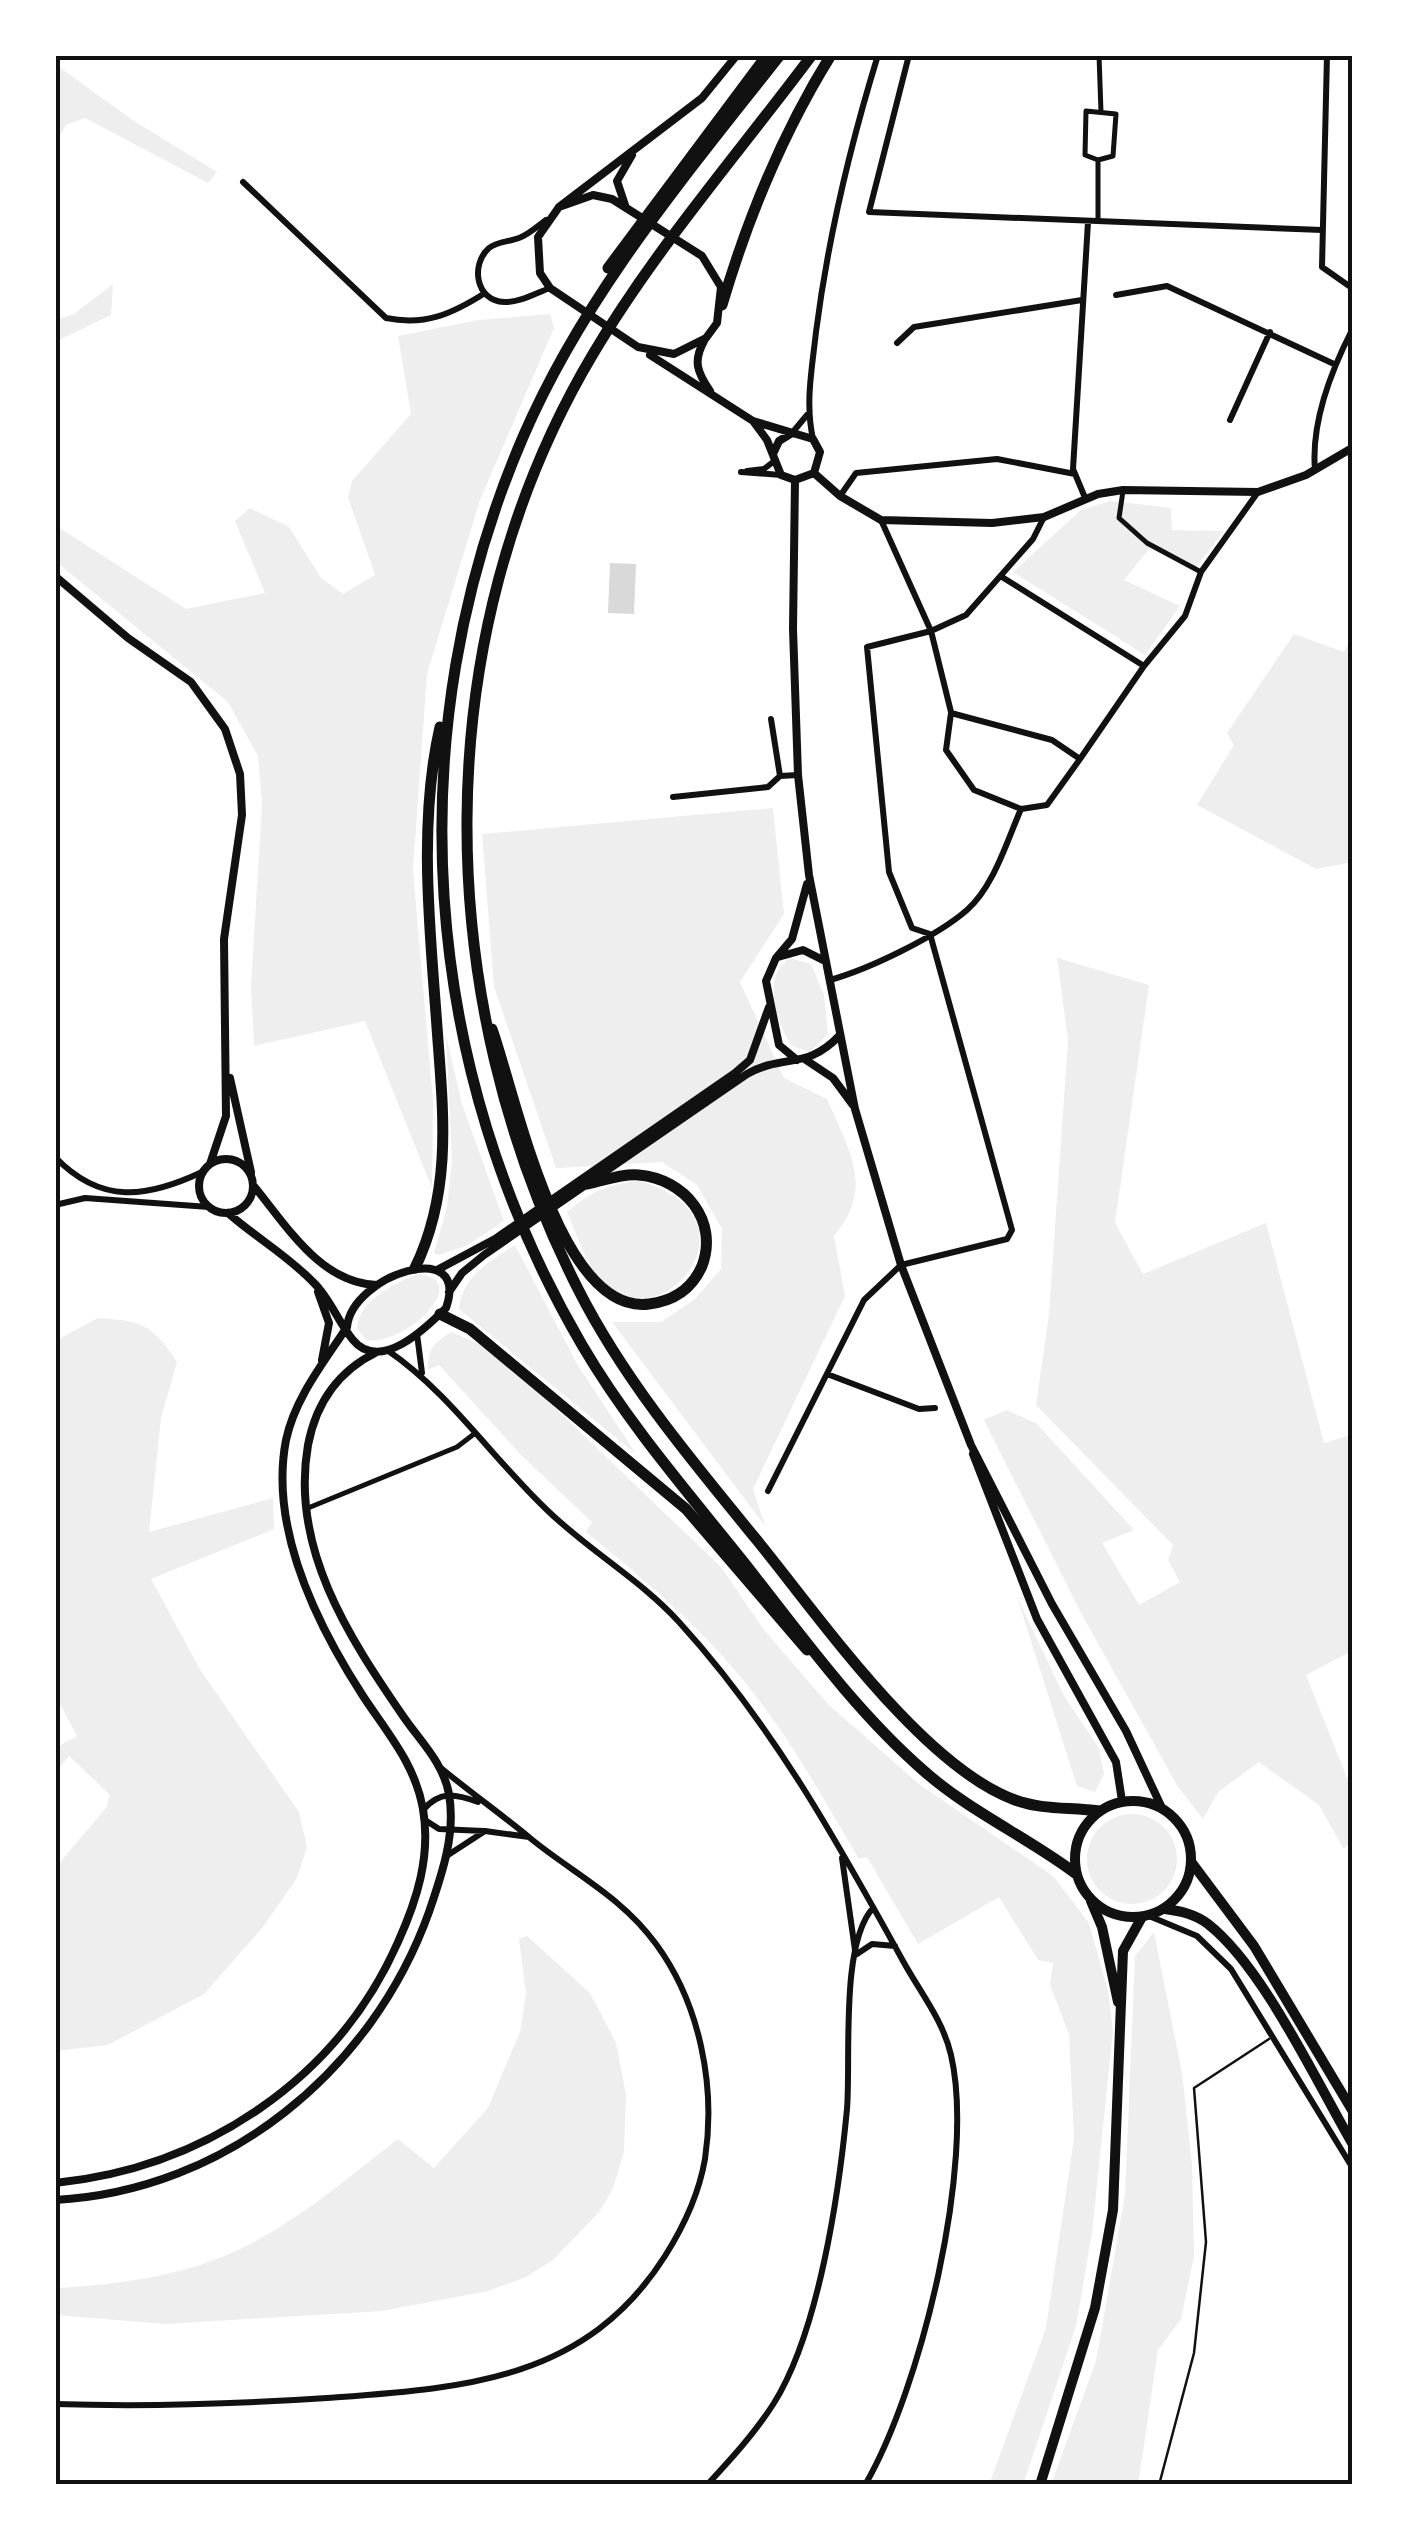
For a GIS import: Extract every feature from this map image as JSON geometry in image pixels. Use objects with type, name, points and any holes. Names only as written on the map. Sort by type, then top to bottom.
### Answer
[{"type":"highway","points":[[415,1268],[431,1235],[444,1177],[428,874],[435,748],[476,563],[550,368],[604,275],[767,55]]},
{"type":"highway","points":[[526,430],[568,344],[604,288],[780,55]]},
{"type":"highway","points":[[812,55],[653,264],[592,356],[546,449],[504,561],[474,706],[466,791],[465,875],[478,988],[502,1098],[538,1203],[580,1294],[631,1377],[692,1462],[862,1669],[928,1740],[982,1783],[1011,1799],[1040,1807],[1099,1811]]},
{"type":"highway","points":[[722,306],[744,232],[771,167],[831,55]]},
{"type":"highway","points":[[455,660],[443,750],[440,849],[445,926],[459,1030],[484,1128],[511,1206],[554,1295],[622,1410],[834,1675],[926,1773],[1075,1873]]},
{"type":"highway","points":[[478,988],[532,1158],[586,1276],[618,1302],[638,1306],[662,1302],[692,1284],[706,1253],[703,1218],[673,1183],[637,1174],[586,1184]]},
{"type":"highway","points":[[440,1314],[479,1336],[654,1479],[726,1554],[795,1640],[834,1675]]},
{"type":"main road","points":[[1122,2013],[1102,1927],[1075,1873],[1078,1839],[1099,1811],[1122,1802],[1142,1801],[1162,1808],[1184,1832],[1192,1863],[1254,1946],[1352,2110]]},
{"type":"main road","points":[[1165,1909],[1188,1881],[1192,1863]]},
{"type":"main road","points":[[1091,1901],[1103,1910],[1146,1916],[1165,1909],[1186,1912],[1222,1937],[1264,1993],[1352,2143]]},
{"type":"main road","points":[[1040,2485],[1095,2308],[1113,2210],[1120,2108],[1123,1951],[1146,1916]]},
{"type":"street","points":[[550,288],[510,303],[496,302],[485,293],[477,278],[480,262],[490,248],[521,238],[546,220],[702,98],[737,55]]},
{"type":"street","points":[[814,473],[820,452],[808,414],[822,287],[842,187],[878,55]]},
{"type":"street","points":[[909,55],[869,212],[1322,230]]},
{"type":"street","points":[[1099,55],[1101,112]]},
{"type":"street","points":[[1327,55],[1322,266],[1352,288]]},
{"type":"street","points":[[1086,112],[1101,112],[1116,114],[1113,156],[1098,160],[1085,155],[1086,112]]},
{"type":"street","points":[[625,206],[616,181],[634,152]]},
{"type":"street","points":[[1098,160],[1098,220]]},
{"type":"street","points":[[243,182],[386,318],[407,322],[433,320],[485,293]]},
{"type":"street","points":[[558,207],[594,196],[625,206],[702,256],[714,270],[722,306],[696,356],[698,374],[712,395]]},
{"type":"street","points":[[546,220],[536,255],[550,288],[754,421],[813,439]]},
{"type":"street","points":[[1086,500],[1074,474],[1088,222]]},
{"type":"street","points":[[1116,295],[1167,286],[1334,364]]},
{"type":"street","points":[[897,343],[914,327],[1082,300]]},
{"type":"street","points":[[1315,470],[1314,450],[1334,364],[1352,330]]},
{"type":"street","points":[[1230,420],[1270,332]]},
{"type":"street","points":[[638,347],[674,354],[706,338]]},
{"type":"street","points":[[808,414],[792,433],[779,440],[764,469],[742,472],[781,474],[795,480],[814,473]]},
{"type":"street","points":[[754,421],[781,474]]},
{"type":"street","points":[[814,473],[840,496],[881,520],[992,522],[1044,517],[1123,490],[1258,492],[1315,470],[1352,448]]},
{"type":"street","points":[[840,496],[856,473],[997,459],[1074,474]]},
{"type":"street","points":[[795,480],[793,628],[798,775],[809,875],[855,1108],[902,1265],[971,1445],[1052,1604],[1126,1732],[1162,1808]]},
{"type":"street","points":[[1123,490],[1119,518],[1147,542],[1201,572]]},
{"type":"street","points":[[881,520],[931,631],[951,713],[946,750],[974,790],[1021,808],[1046,805],[1144,666],[1185,616],[1201,572],[1258,492]]},
{"type":"street","points":[[930,934],[912,928],[889,872],[867,647],[931,631],[966,615],[1033,540],[1044,517]]},
{"type":"street","points":[[55,576],[128,638],[191,682],[225,729],[242,783],[242,815],[224,940],[226,1116],[210,1164],[202,1172],[142,1194],[120,1192],[76,1176],[55,1157]]},
{"type":"street","points":[[1002,577],[1144,666]]},
{"type":"street","points":[[951,713],[1052,740],[1080,759]]},
{"type":"street","points":[[770,719],[780,776]]},
{"type":"street","points":[[673,797],[768,787],[780,776],[798,775]]},
{"type":"street","points":[[830,980],[930,934],[968,910],[998,861],[1021,808]]},
{"type":"street","points":[[809,875],[792,939],[776,958],[766,980],[770,1007],[779,1046],[833,1078],[855,1108]]},
{"type":"street","points":[[768,1490],[864,1300],[902,1265],[1007,1238],[1012,1230],[930,934]]},
{"type":"street","points":[[776,958],[803,950],[825,961]]},
{"type":"street","points":[[55,2200],[136,2187],[204,2163],[286,2114],[358,2042],[404,1972],[445,1858],[450,1831],[449,1794],[439,1767],[358,1651],[316,1558],[304,1509],[303,1476],[318,1412],[334,1384],[354,1363],[417,1334],[440,1314],[462,1272],[496,1243],[750,1060],[770,1007]]},
{"type":"street","points":[[567,1194],[755,1070],[822,1054],[840,1036]]},
{"type":"street","points":[[226,1064],[252,1180],[243,1206],[228,1213]]},
{"type":"street","points":[[210,1164],[234,1160],[324,1267],[352,1284],[377,1285]]},
{"type":"street","points":[[202,1172],[200,1195],[210,1208]]},
{"type":"street","points":[[55,1206],[86,1198],[210,1208],[228,1213],[312,1280],[352,1339],[382,1351],[425,1378]]},
{"type":"street","points":[[55,2182],[158,2162],[191,2149],[263,2108],[298,2080],[357,2016],[388,1963],[413,1908],[421,1877],[423,1814],[415,1777],[325,1629],[284,1513],[286,1441],[299,1404],[318,1369],[347,1327],[353,1310],[377,1285],[415,1268],[437,1270],[496,1243]]},
{"type":"street","points":[[437,1270],[449,1292]]},
{"type":"street","points":[[312,1280],[329,1323],[318,1369]]},
{"type":"street","points":[[417,1334],[418,1366],[474,1434],[548,1512],[677,1619],[766,1728],[939,2021],[950,2050],[960,2118],[957,2160],[929,2315],[906,2389],[865,2485]]},
{"type":"street","points":[[827,1374],[920,1409],[935,1408]]},
{"type":"street","points":[[304,1509],[457,1446],[474,1434]]},
{"type":"street","points":[[971,1445],[978,1474],[1037,1619],[1116,1762],[1122,1802]]},
{"type":"street","points":[[55,2404],[269,2402],[457,2387],[545,2362],[615,2317],[645,2288],[696,2195],[709,2128],[706,2068],[686,1994],[657,1944],[609,1893],[439,1767]]},
{"type":"street","points":[[423,1814],[431,1801],[449,1794],[484,1804]]},
{"type":"street","points":[[423,1814],[450,1831],[530,1838]]},
{"type":"street","points":[[445,1858],[484,1831]]},
{"type":"street","points":[[840,1848],[856,1954]]},
{"type":"street","points":[[707,2485],[743,2447],[775,2402],[814,2297],[832,2222],[847,2110],[856,1954],[863,1924],[873,1908]]},
{"type":"street","points":[[1146,1916],[1213,1947],[1274,2036],[1352,2166]]},
{"type":"street","points":[[856,1954],[872,1944],[895,1946]]},
{"type":"lane","points":[[1160,2485],[1194,2353],[1206,2242],[1194,2088],[1274,2036]]},
{"type":"shaded area","points":[[55,64],[131,119],[217,172],[208,183],[85,118],[66,125],[55,145]]},
{"type":"shaded area","points":[[113,284],[111,315],[55,342],[55,320],[74,314]]},
{"type":"shaded area","points":[[550,314],[554,328],[480,500],[427,674],[413,870],[433,1101],[432,1188],[365,1021],[254,1046],[251,986],[262,805],[258,756],[228,702],[55,561],[55,525],[186,609],[265,593],[235,521],[250,508],[289,527],[321,578],[343,594],[375,575],[348,497],[352,481],[411,414],[398,336],[479,320]]},
{"type":"shaded area","points":[[1111,501],[1171,508],[1172,530],[1224,531],[1194,570],[1153,544],[1124,580],[1180,606],[1145,655],[1013,572],[1081,510]]},
{"type":"shaded area","points":[[610,563],[636,564],[634,614],[608,613]]},
{"type":"shaded area","points":[[1294,634],[1344,652],[1352,635],[1352,862],[1316,869],[1197,805],[1234,745],[1227,733]]},
{"type":"shaded area","points":[[773,808],[784,914],[740,982],[784,1078],[827,1099],[850,1152],[856,1185],[853,1202],[834,1236],[845,1296],[753,1489],[765,1526],[612,1322],[661,1322],[695,1299],[721,1269],[722,1229],[697,1185],[662,1162],[556,1168],[494,987],[482,834]]},
{"type":"shaded area","points":[[790,958],[811,964],[824,995],[828,1034],[810,1052],[792,1046],[774,1000],[776,976]]},
{"type":"shaded area","points":[[1057,958],[1149,985],[1115,1223],[1143,1274],[1266,1223],[1324,1443],[1352,1435],[1352,1651],[1306,1675],[1347,1778],[1352,1776],[1352,1844],[1343,1848],[1319,1805],[1259,1762],[1218,1792],[1203,1819],[1178,1787],[1081,1613],[984,1420],[1006,1410],[1036,1423],[1134,1530],[1102,1543],[1139,1605],[1180,1582],[1168,1560],[1173,1545],[1036,1405],[1049,1314],[1068,1040]]},
{"type":"shaded area","points":[[446,1035],[462,1104],[504,1221],[468,1245],[439,1255],[434,1253],[447,1207],[452,1160]]},
{"type":"shaded area","points":[[639,1181],[676,1197],[695,1218],[700,1242],[693,1265],[677,1284],[656,1296],[632,1298],[608,1287],[594,1271],[567,1212],[600,1190]]},
{"type":"shaded area","points":[[515,1245],[577,1364],[636,1454],[459,1309],[471,1278]]},
{"type":"shaded area","points":[[417,1274],[433,1278],[439,1287],[428,1311],[399,1333],[366,1340],[357,1328],[364,1309],[379,1294]]},
{"type":"shaded area","points":[[98,1318],[145,1327],[177,1362],[161,1418],[149,1532],[273,1498],[274,1529],[151,1579],[201,1671],[299,1812],[307,1847],[297,1878],[263,1927],[204,1994],[108,2045],[55,2051],[55,1868],[106,1808],[110,1795],[69,1756],[55,1773],[55,1748],[77,1736],[55,1695],[55,1341]]},
{"type":"shaded area","points":[[451,1332],[487,1347],[490,1353],[487,1343],[721,1567],[764,1630],[828,1704],[919,1784],[1053,1876],[1089,1923],[1108,1991],[1113,2030],[1092,2233],[1076,2326],[1023,2485],[989,2485],[1046,2328],[1074,2138],[1069,2034],[1050,1985],[1053,1963],[1038,1960],[999,1897],[918,1944],[867,1857],[859,1859],[793,1748],[729,1664],[671,1604],[586,1532],[592,1522],[522,1456],[439,1365],[428,1370],[433,1347]]},
{"type":"shaded area","points":[[1017,1597],[1064,1696],[1099,1748],[1104,1774],[1095,1792],[1077,1786]]},
{"type":"shaded area","points":[[1132,1814],[1149,1817],[1164,1827],[1174,1842],[1174,1876],[1164,1891],[1149,1901],[1132,1904],[1115,1901],[1100,1891],[1090,1876],[1087,1859],[1090,1842],[1100,1827],[1115,1817]]},
{"type":"shaded area","points":[[1154,1932],[1182,2073],[1192,2164],[1194,2256],[1181,2319],[1158,2350],[1138,2485],[1051,2485],[1096,2361],[1125,2195],[1135,1956]]},
{"type":"shaded area","points":[[527,1936],[590,1993],[616,2043],[626,2094],[624,2152],[613,2188],[600,2211],[553,2260],[526,2277],[488,2291],[382,2311],[166,2324],[55,2315],[55,2288],[154,2277],[203,2264],[248,2245],[307,2209],[398,2139],[434,2168],[488,2108],[520,2032],[526,1994],[519,1939]]}]
